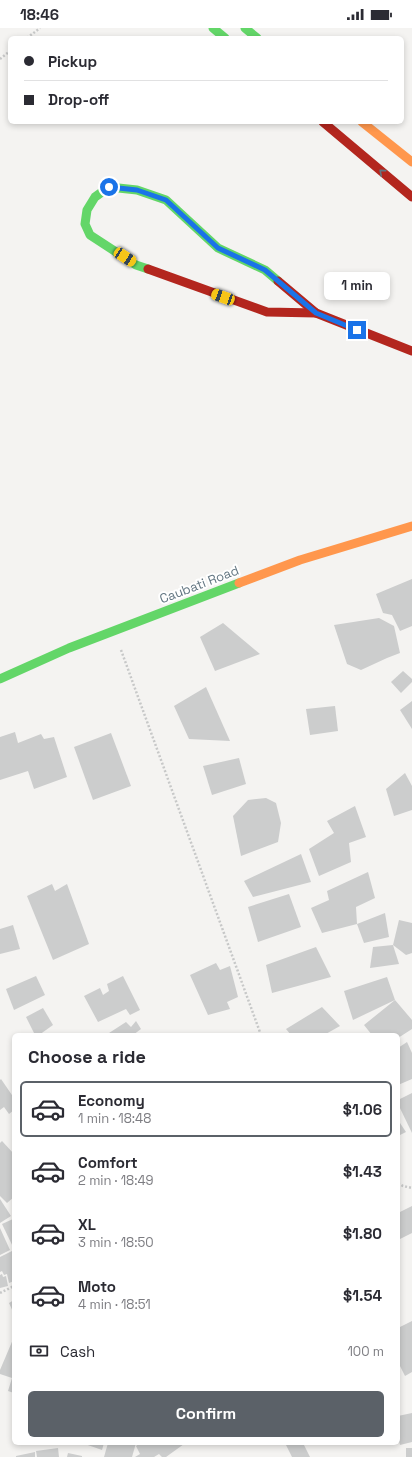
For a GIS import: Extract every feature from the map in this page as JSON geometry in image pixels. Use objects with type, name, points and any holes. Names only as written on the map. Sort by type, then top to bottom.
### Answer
[{"type":"main road","points":[[213,28],[223,36]]},
{"type":"main road","points":[[245,28],[255,36]]},
{"type":"main road","points":[[325,124],[412,197]]},
{"type":"main road","points":[[364,124],[412,162]]},
{"type":"main road","points":[[316,313],[266,312],[136,265],[90,235],[85,224],[87,210],[95,197],[109,187],[137,190],[166,200],[218,248],[265,270],[316,313],[412,351]]},
{"type":"main road","name":"Caubati Road","points":[[0,679],[69,648],[300,560],[412,526]]},
{"type":"path","points":[[30,36],[40,28]]},
{"type":"path","points":[[0,59],[8,53]]},
{"type":"path","points":[[114,631],[260,1033]]},
{"type":"path","points":[[400,1184],[412,1188]]},
{"type":"path","points":[[0,1293],[12,1287]]},
{"type":"building","points":[[412,579],[412,626],[400,631],[392,615],[383,613],[376,594]]},
{"type":"building","points":[[379,618],[394,626],[400,653],[361,670],[347,664],[334,625]]},
{"type":"building","points":[[223,623],[260,654],[215,671],[200,637]]},
{"type":"building","points":[[403,671],[412,679],[412,682],[401,693],[391,682]]},
{"type":"building","points":[[206,687],[230,741],[189,739],[174,706]]},
{"type":"building","points":[[412,701],[412,729],[400,710]]},
{"type":"building","points":[[335,706],[338,731],[310,735],[306,709]]},
{"type":"building","points":[[15,732],[18,743],[41,734],[44,739],[54,737],[67,777],[34,789],[28,771],[0,780],[0,737]]},
{"type":"building","points":[[111,733],[131,786],[93,800],[74,747]]},
{"type":"building","points":[[239,758],[246,784],[212,795],[203,766]]},
{"type":"building","points":[[405,773],[412,786],[412,810],[394,816],[386,789]]},
{"type":"building","points":[[266,798],[276,803],[281,823],[278,842],[241,856],[233,816],[248,800]]},
{"type":"building","points":[[355,806],[366,837],[349,843],[351,862],[319,876],[309,849],[334,833],[327,821]]},
{"type":"building","points":[[301,854],[311,882],[253,897],[244,881]]},
{"type":"building","points":[[368,872],[375,898],[356,907],[357,924],[322,933],[311,908],[329,900],[327,891]]},
{"type":"building","points":[[52,884],[55,891],[67,884],[89,944],[53,960],[27,896]]},
{"type":"building","points":[[289,894],[301,927],[258,942],[248,907]]},
{"type":"building","points":[[385,913],[389,937],[364,943],[357,924]]},
{"type":"building","points":[[399,920],[412,923],[412,953],[406,955],[393,945]]},
{"type":"building","points":[[13,925],[20,949],[0,954],[0,929]]},
{"type":"building","points":[[393,945],[399,964],[370,968],[373,947]]},
{"type":"building","points":[[316,947],[331,977],[272,993],[266,965]]},
{"type":"building","points":[[216,963],[220,970],[230,966],[238,997],[227,1002],[230,1009],[208,1015],[190,975]]},
{"type":"building","points":[[36,976],[45,995],[14,1010],[6,989]]},
{"type":"building","points":[[123,976],[140,1010],[130,1015],[126,1009],[98,1022],[84,996],[100,988],[103,995],[109,991],[107,984]]},
{"type":"building","points":[[387,977],[395,1000],[353,1020],[344,991]]},
{"type":"building","points":[[395,1000],[412,1020],[412,1029],[400,1037],[400,1033],[370,1033],[364,1025]]},
{"type":"building","points":[[322,1007],[340,1026],[328,1033],[289,1033],[286,1029]]},
{"type":"building","points":[[43,1008],[53,1025],[42,1033],[34,1033],[26,1017]]},
{"type":"building","points":[[136,1021],[141,1029],[136,1033],[109,1033],[126,1022],[131,1027]]},
{"type":"building","points":[[407,1042],[412,1053],[412,1079],[400,1084],[400,1047]]},
{"type":"building","points":[[1,1079],[12,1095],[12,1112],[9,1114],[4,1107],[0,1110]]},
{"type":"building","points":[[412,1093],[412,1133],[400,1108],[400,1099]]},
{"type":"building","points":[[400,1123],[406,1132],[400,1135]]},
{"type":"building","points":[[2,1141],[12,1152],[12,1199],[7,1203],[0,1196],[0,1143]]},
{"type":"building","points":[[0,1199],[11,1216],[0,1223]]},
{"type":"building","points":[[412,1206],[412,1233],[400,1239],[400,1212]]},
{"type":"building","points":[[12,1219],[12,1245],[2,1224]]},
{"type":"building","points":[[0,1228],[10,1250],[0,1255]]},
{"type":"building","points":[[12,1251],[12,1282],[9,1283],[7,1274],[4,1275],[2,1271],[0,1272],[0,1257]]},
{"type":"building","points":[[2,1274],[3,1277],[6,1276],[8,1286],[0,1288],[0,1275]]},
{"type":"building","points":[[12,1301],[12,1310],[9,1303]]},
{"type":"building","points":[[412,1321],[412,1372],[405,1376],[400,1366],[400,1327]]},
{"type":"building","points":[[12,1342],[12,1378],[0,1374],[0,1370]]},
{"type":"building","points":[[12,1378],[12,1392],[8,1391]]},
{"type":"building","points":[[412,1413],[412,1442],[400,1445],[400,1416]]},
{"type":"building","points":[[88,1445],[103,1445],[102,1450]]},
{"type":"building","points":[[107,1445],[135,1445],[132,1457],[104,1457]]},
{"type":"building","points":[[183,1445],[166,1457],[162,1457],[159,1454],[154,1457],[135,1457],[140,1454],[136,1446]]},
{"type":"building","points":[[286,1445],[304,1445],[310,1457],[292,1457]]},
{"type":"building","points":[[58,1448],[59,1457],[37,1457],[36,1451]]},
{"type":"building","points":[[406,1448],[412,1448],[412,1457],[406,1457]]},
{"type":"building","points":[[35,1452],[35,1457],[16,1457],[16,1456]]},
{"type":"building","points":[[68,1453],[82,1456],[82,1457],[67,1457]]},
{"type":"traffic: fast","points":[[213,28],[223,36]]},
{"type":"traffic: fast","points":[[245,28],[255,36]]},
{"type":"traffic: fast","points":[[148,269],[136,265],[90,235],[85,224],[87,210],[95,197],[109,187],[137,190],[166,200],[218,248],[265,270],[278,281]]},
{"type":"traffic: fast","points":[[0,679],[69,648],[239,583]]},
{"type":"traffic: slow","points":[[364,124],[412,162]]},
{"type":"traffic: slow","points":[[239,583],[300,560],[412,526]]},
{"type":"traffic: jam","points":[[325,124],[412,197]]},
{"type":"traffic: jam","points":[[148,269],[267,312],[316,313]]},
{"type":"traffic: jam","points":[[278,281],[316,313],[412,351]]},
{"type":"route","points":[[109,187],[137,190],[166,200],[218,248],[265,270],[316,313],[357,330]]}]
